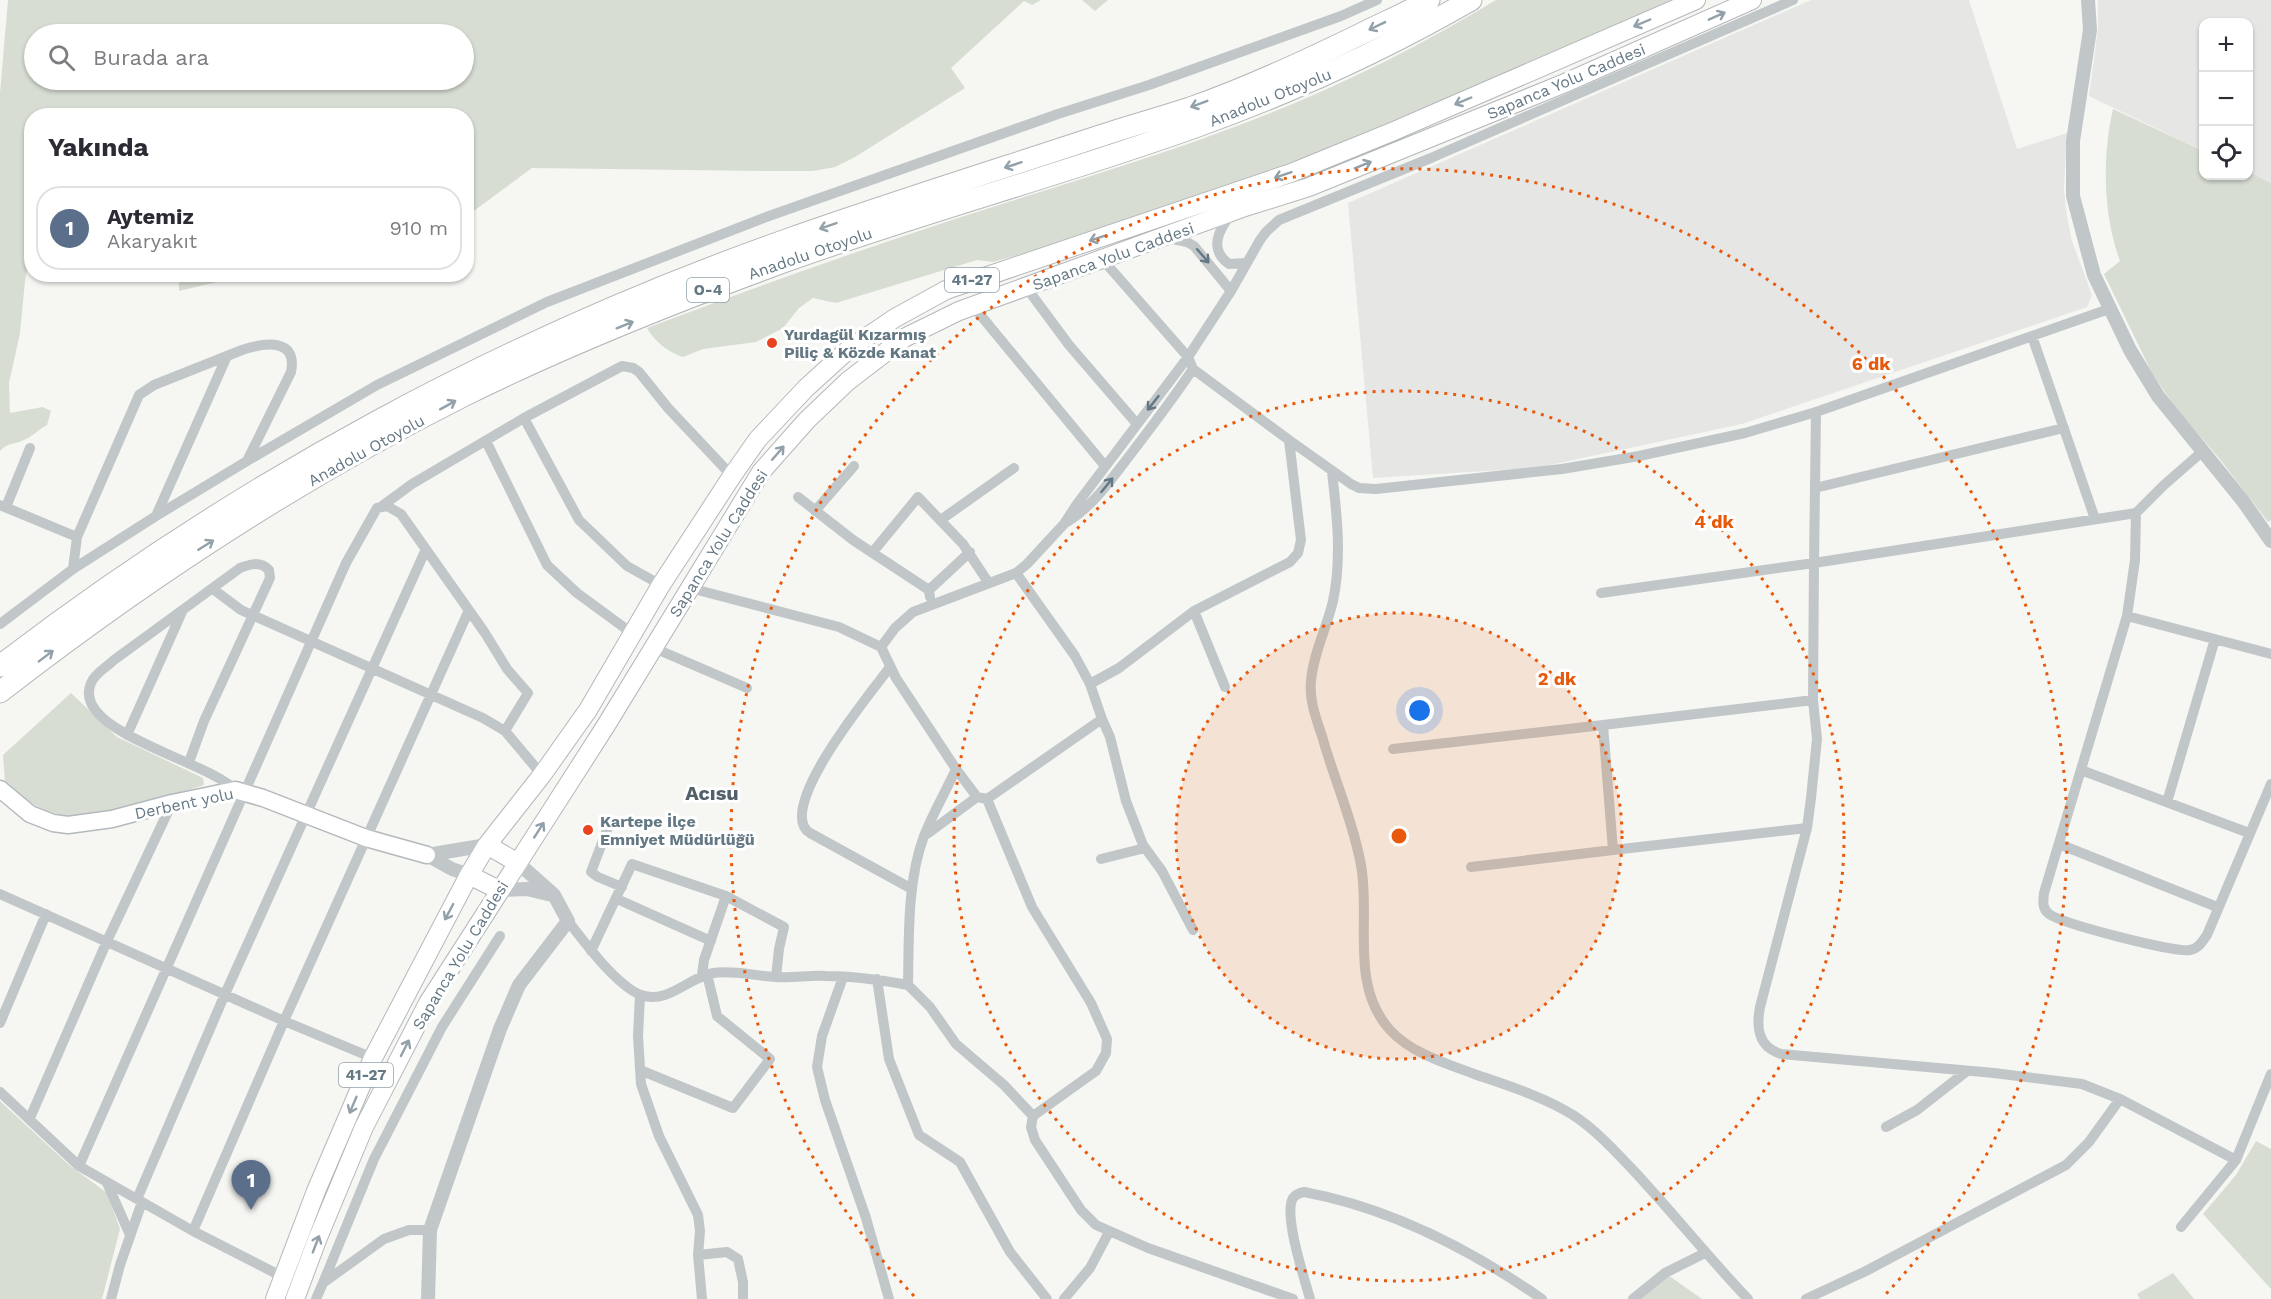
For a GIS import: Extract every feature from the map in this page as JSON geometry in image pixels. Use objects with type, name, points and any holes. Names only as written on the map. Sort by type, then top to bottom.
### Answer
[{"type":"highway","name":"Anadolu Otoyolu","points":[[0,666],[156,553],[249,495],[321,452],[453,381],[522,348],[695,274],[785,240],[910,197],[1190,108],[1315,57],[1429,0]]},
{"type":"highway","name":"Anadolu Otoyolu","points":[[0,692],[184,559],[334,466],[471,393],[598,336],[770,267],[927,213],[1197,127],[1326,74],[1435,21],[1471,0]]},
{"type":"highway","name":"Sapanca Yolu Caddesi","points":[[275,1299],[316,1191],[373,1058],[469,875],[487,845],[542,775],[588,710],[661,585],[732,476],[758,439],[806,388],[849,349],[895,318],[946,290],[1291,173],[1394,131],[1696,0]]},
{"type":"highway","name":"Sapanca Yolu Caddesi","points":[[295,1299],[364,1127],[428,1004],[605,728],[761,472],[807,420],[848,381],[904,338],[973,306],[1233,212],[1309,187],[1565,82],[1752,0]]},
{"type":"highway","points":[[487,845],[518,863]]},
{"type":"highway","points":[[469,875],[499,890]]},
{"type":"main road","name":"Derbent yolu","points":[[5,794],[41,820],[68,825],[112,819],[172,803],[239,791],[366,838],[427,855]]},
{"type":"street","points":[[0,624],[73,569],[247,461],[377,385],[547,302],[779,212],[1058,114],[1160,81],[1341,16],[1377,0]]},
{"type":"street","points":[[881,646],[906,616],[930,604],[1016,573],[1027,564],[1064,524],[1188,357],[1231,291],[1266,231],[1287,215],[1442,154],[1792,0]]},
{"type":"street","points":[[2088,0],[2090,30],[2073,141],[2073,196],[2094,275],[2130,350],[2158,396],[2243,501],[2271,541]]},
{"type":"street","points":[[1233,212],[1220,229],[1217,238],[1218,249],[1220,255],[1229,264],[1247,263]]},
{"type":"street","points":[[1164,238],[1187,242],[1194,246],[1231,291]]},
{"type":"street","points":[[1103,260],[1188,357],[1193,369],[1332,471],[1359,488],[1376,489],[1525,473],[1639,456],[1745,433],[1816,412],[2109,309]]},
{"type":"street","points":[[1026,287],[1069,345],[1137,424]]},
{"type":"street","points":[[973,306],[1105,466]]},
{"type":"street","points":[[2032,336],[2095,519]]},
{"type":"street","points":[[73,569],[77,537],[140,395],[154,385],[227,356],[254,346],[274,344],[286,350],[292,360],[291,372],[247,461]]},
{"type":"street","points":[[156,516],[227,356]]},
{"type":"street","points":[[79,1166],[166,968],[239,791],[356,545],[377,508],[411,483],[524,418],[622,366],[639,372],[668,408],[732,476]]},
{"type":"street","points":[[1064,524],[1079,514],[1104,488],[1158,420],[1193,369]]},
{"type":"street","points":[[1816,412],[1813,700],[1817,739],[1807,828],[1757,1021],[1757,1030],[1765,1046],[1772,1052],[1781,1054],[2064,1080],[2093,1087],[2236,1160]]},
{"type":"street","points":[[524,418],[579,520],[627,566],[661,585]]},
{"type":"street","points":[[1815,488],[2064,428]]},
{"type":"street","points":[[1090,684],[1119,668],[1194,611],[1290,562],[1298,553],[1301,540],[1289,440]]},
{"type":"street","points":[[486,441],[548,565],[577,593],[633,634]]},
{"type":"street","points":[[30,448],[3,506],[77,537]]},
{"type":"street","points":[[1601,593],[1814,563],[2136,513],[2203,451]]},
{"type":"street","points":[[815,511],[854,466]]},
{"type":"street","points":[[942,519],[1014,468]]},
{"type":"street","points":[[1332,471],[1338,521],[1337,570],[1329,615],[1311,679],[1311,696],[1329,762],[1355,839],[1361,866],[1365,913],[1364,966],[1374,1004],[1383,1022],[1407,1044],[1448,1065],[1559,1108],[1592,1129],[1645,1182],[1705,1253],[1748,1299]]},
{"type":"street","points":[[872,553],[918,497],[942,519],[970,552],[988,582]]},
{"type":"street","points":[[798,498],[872,553],[929,590]]},
{"type":"street","points":[[382,506],[387,506],[401,514],[486,633],[507,669],[528,693],[505,731]]},
{"type":"street","points":[[2136,513],[2135,560],[2127,616],[2043,900],[2044,908],[2048,914],[2058,919],[2123,938],[2187,951],[2201,945],[2271,784]]},
{"type":"street","points":[[111,1299],[140,1200],[225,994],[426,549]]},
{"type":"street","points":[[929,590],[970,552]]},
{"type":"street","points":[[189,762],[204,721],[270,578],[266,566],[250,564],[240,568],[114,660],[92,681],[89,694],[94,709],[102,718],[127,735],[225,780],[239,791]]},
{"type":"street","points":[[1016,573],[1075,656],[1090,684],[1110,737],[1126,801],[1145,848],[1162,871],[1193,930]]},
{"type":"street","points":[[690,588],[838,627],[881,646],[890,667],[956,769],[982,798],[1032,907],[1091,1003],[1107,1039],[1106,1053],[1096,1071],[1033,1116],[1031,1127],[1039,1147],[1088,1218],[1109,1232],[1293,1299]]},
{"type":"street","points":[[213,589],[227,601],[253,615],[483,718],[505,731],[542,775]]},
{"type":"street","points":[[929,590],[930,604]]},
{"type":"street","points":[[193,1231],[284,1021],[469,610]]},
{"type":"street","points":[[1194,611],[1225,687]]},
{"type":"street","points":[[127,735],[182,612]]},
{"type":"street","points":[[2127,616],[2271,654]]},
{"type":"street","points":[[2167,802],[2215,639]]},
{"type":"street","points":[[654,648],[747,688]]},
{"type":"street","points":[[890,667],[821,762],[812,783],[802,822],[805,830],[912,889]]},
{"type":"street","points":[[1393,749],[1813,700]]},
{"type":"street","points":[[924,836],[1102,719]]},
{"type":"street","points":[[1603,725],[1613,850]]},
{"type":"street","points":[[908,985],[912,889],[924,836],[956,769]]},
{"type":"street","points":[[2081,770],[2249,833]]},
{"type":"street","points":[[30,1118],[107,941],[172,803]]},
{"type":"street","points":[[610,822],[591,872],[622,887]]},
{"type":"street","points":[[1471,867],[1807,828]]},
{"type":"street","points":[[2059,844],[2217,907]]},
{"type":"street","points":[[427,855],[487,845]]},
{"type":"street","points":[[1101,859],[1145,848]]},
{"type":"street","points":[[427,855],[452,869],[469,875]]},
{"type":"street","points":[[518,863],[554,895],[568,921],[591,951],[626,986],[640,995],[649,997],[665,994],[705,974],[734,972],[776,977],[877,979],[908,985],[930,1007],[961,1049],[1004,1085],[1033,1116]]},
{"type":"street","points":[[591,951],[632,864],[726,896],[784,927],[776,977]]},
{"type":"street","points":[[499,890],[527,889],[554,895]]},
{"type":"street","points":[[0,894],[284,1021],[373,1058]]},
{"type":"street","points":[[640,1070],[733,1108],[770,1059],[717,1016],[705,974],[704,960],[726,896]]},
{"type":"street","points":[[617,899],[711,941]]},
{"type":"street","points":[[0,1023],[46,914]]},
{"type":"street","points":[[428,1299],[430,1230],[509,1004],[519,985],[568,921]]},
{"type":"street","points":[[316,1299],[380,1149],[442,1027],[500,936]]},
{"type":"street","points":[[843,977],[822,1036],[817,1067],[825,1100],[866,1218],[889,1299]]},
{"type":"street","points":[[877,979],[889,1059],[919,1135],[960,1162],[1010,1252],[1047,1299]]},
{"type":"street","points":[[640,995],[640,1070],[646,1103],[659,1136],[698,1215],[700,1231],[698,1255],[702,1299]]},
{"type":"street","points":[[1886,1127],[1917,1110],[1967,1071]]},
{"type":"street","points":[[2181,1227],[2236,1160],[2271,1074]]},
{"type":"street","points":[[0,1092],[79,1166],[193,1231],[283,1277]]},
{"type":"street","points":[[1806,1299],[1866,1271],[2066,1165],[2089,1142],[2120,1099]]},
{"type":"street","points":[[107,1183],[130,1235]]},
{"type":"street","points":[[1310,1299],[1295,1244],[1290,1215],[1293,1198],[1298,1193],[1304,1192],[1369,1209],[1414,1225],[1509,1276],[1542,1299]]},
{"type":"street","points":[[323,1283],[384,1239],[409,1230],[430,1230]]},
{"type":"street","points":[[1064,1299],[1090,1268],[1109,1232]]},
{"type":"street","points":[[698,1255],[727,1252],[738,1259],[743,1282],[743,1299]]},
{"type":"street","points":[[1633,1299],[1665,1273],[1705,1253]]},
{"type":"shaded area","points":[[8,0],[1041,0],[1032,5],[1024,1],[951,68],[965,88],[855,157],[835,167],[813,171],[532,168],[474,211],[474,108],[24,108],[25,282],[20,333],[9,383],[10,413],[43,407],[51,411],[47,425],[29,438],[0,451],[0,93]]},
{"type":"shaded area","points":[[1082,0],[1108,0],[1095,11]]},
{"type":"shaded area","points":[[1496,0],[1679,0],[1314,154],[1218,189],[1039,249],[993,262],[977,260],[836,303],[813,298],[799,308],[783,328],[756,342],[703,349],[683,357],[662,346],[647,328],[880,244],[1138,161],[1245,123],[1310,97],[1374,67]]},
{"type":"shaded area","points":[[1811,0],[1969,0],[2017,149],[2067,133],[2064,188],[2067,217],[2072,241],[2092,295],[2087,307],[1742,424],[1536,468],[1373,478],[1348,203]]},
{"type":"shaded area","points":[[2098,0],[2271,0],[2271,183],[2253,174],[2253,18],[2199,18],[2199,149],[2089,96],[2098,29]]},
{"type":"shaded area","points":[[2113,109],[2199,149],[2199,180],[2253,180],[2253,174],[2271,183],[2271,520],[2268,522],[2219,458],[2178,411],[2152,373],[2104,274],[2120,261],[2107,205],[2106,166]]},
{"type":"shaded area","points":[[179,282],[217,282],[179,291]]},
{"type":"shaded area","points":[[71,693],[117,737],[203,778],[204,785],[99,814],[82,816],[52,813],[22,796],[5,782],[3,755]]},
{"type":"shaded area","points":[[0,1101],[69,1165],[107,1193],[120,1229],[102,1299],[0,1299]]},
{"type":"shaded area","points":[[2256,1141],[2271,1149],[2271,1289],[2203,1214],[2236,1175]]},
{"type":"shaded area","points":[[1665,1273],[1702,1299],[1633,1299]]},
{"type":"shaded area","points":[[2173,1273],[2194,1299],[2140,1299],[2137,1294]]},
{"type":"place","name":"Yurdagül Kızarmış Piliç & Közde Kanat","points":[[772,343]]},
{"type":"place","name":"Kartepe İlçe Emniyet Müdürlüğü","points":[[588,830]]},
{"type":"place","name":"Aytemiz","points":[[251,1210]]},
{"type":"district","name":"Acısu","points":[[712,793]]}]
